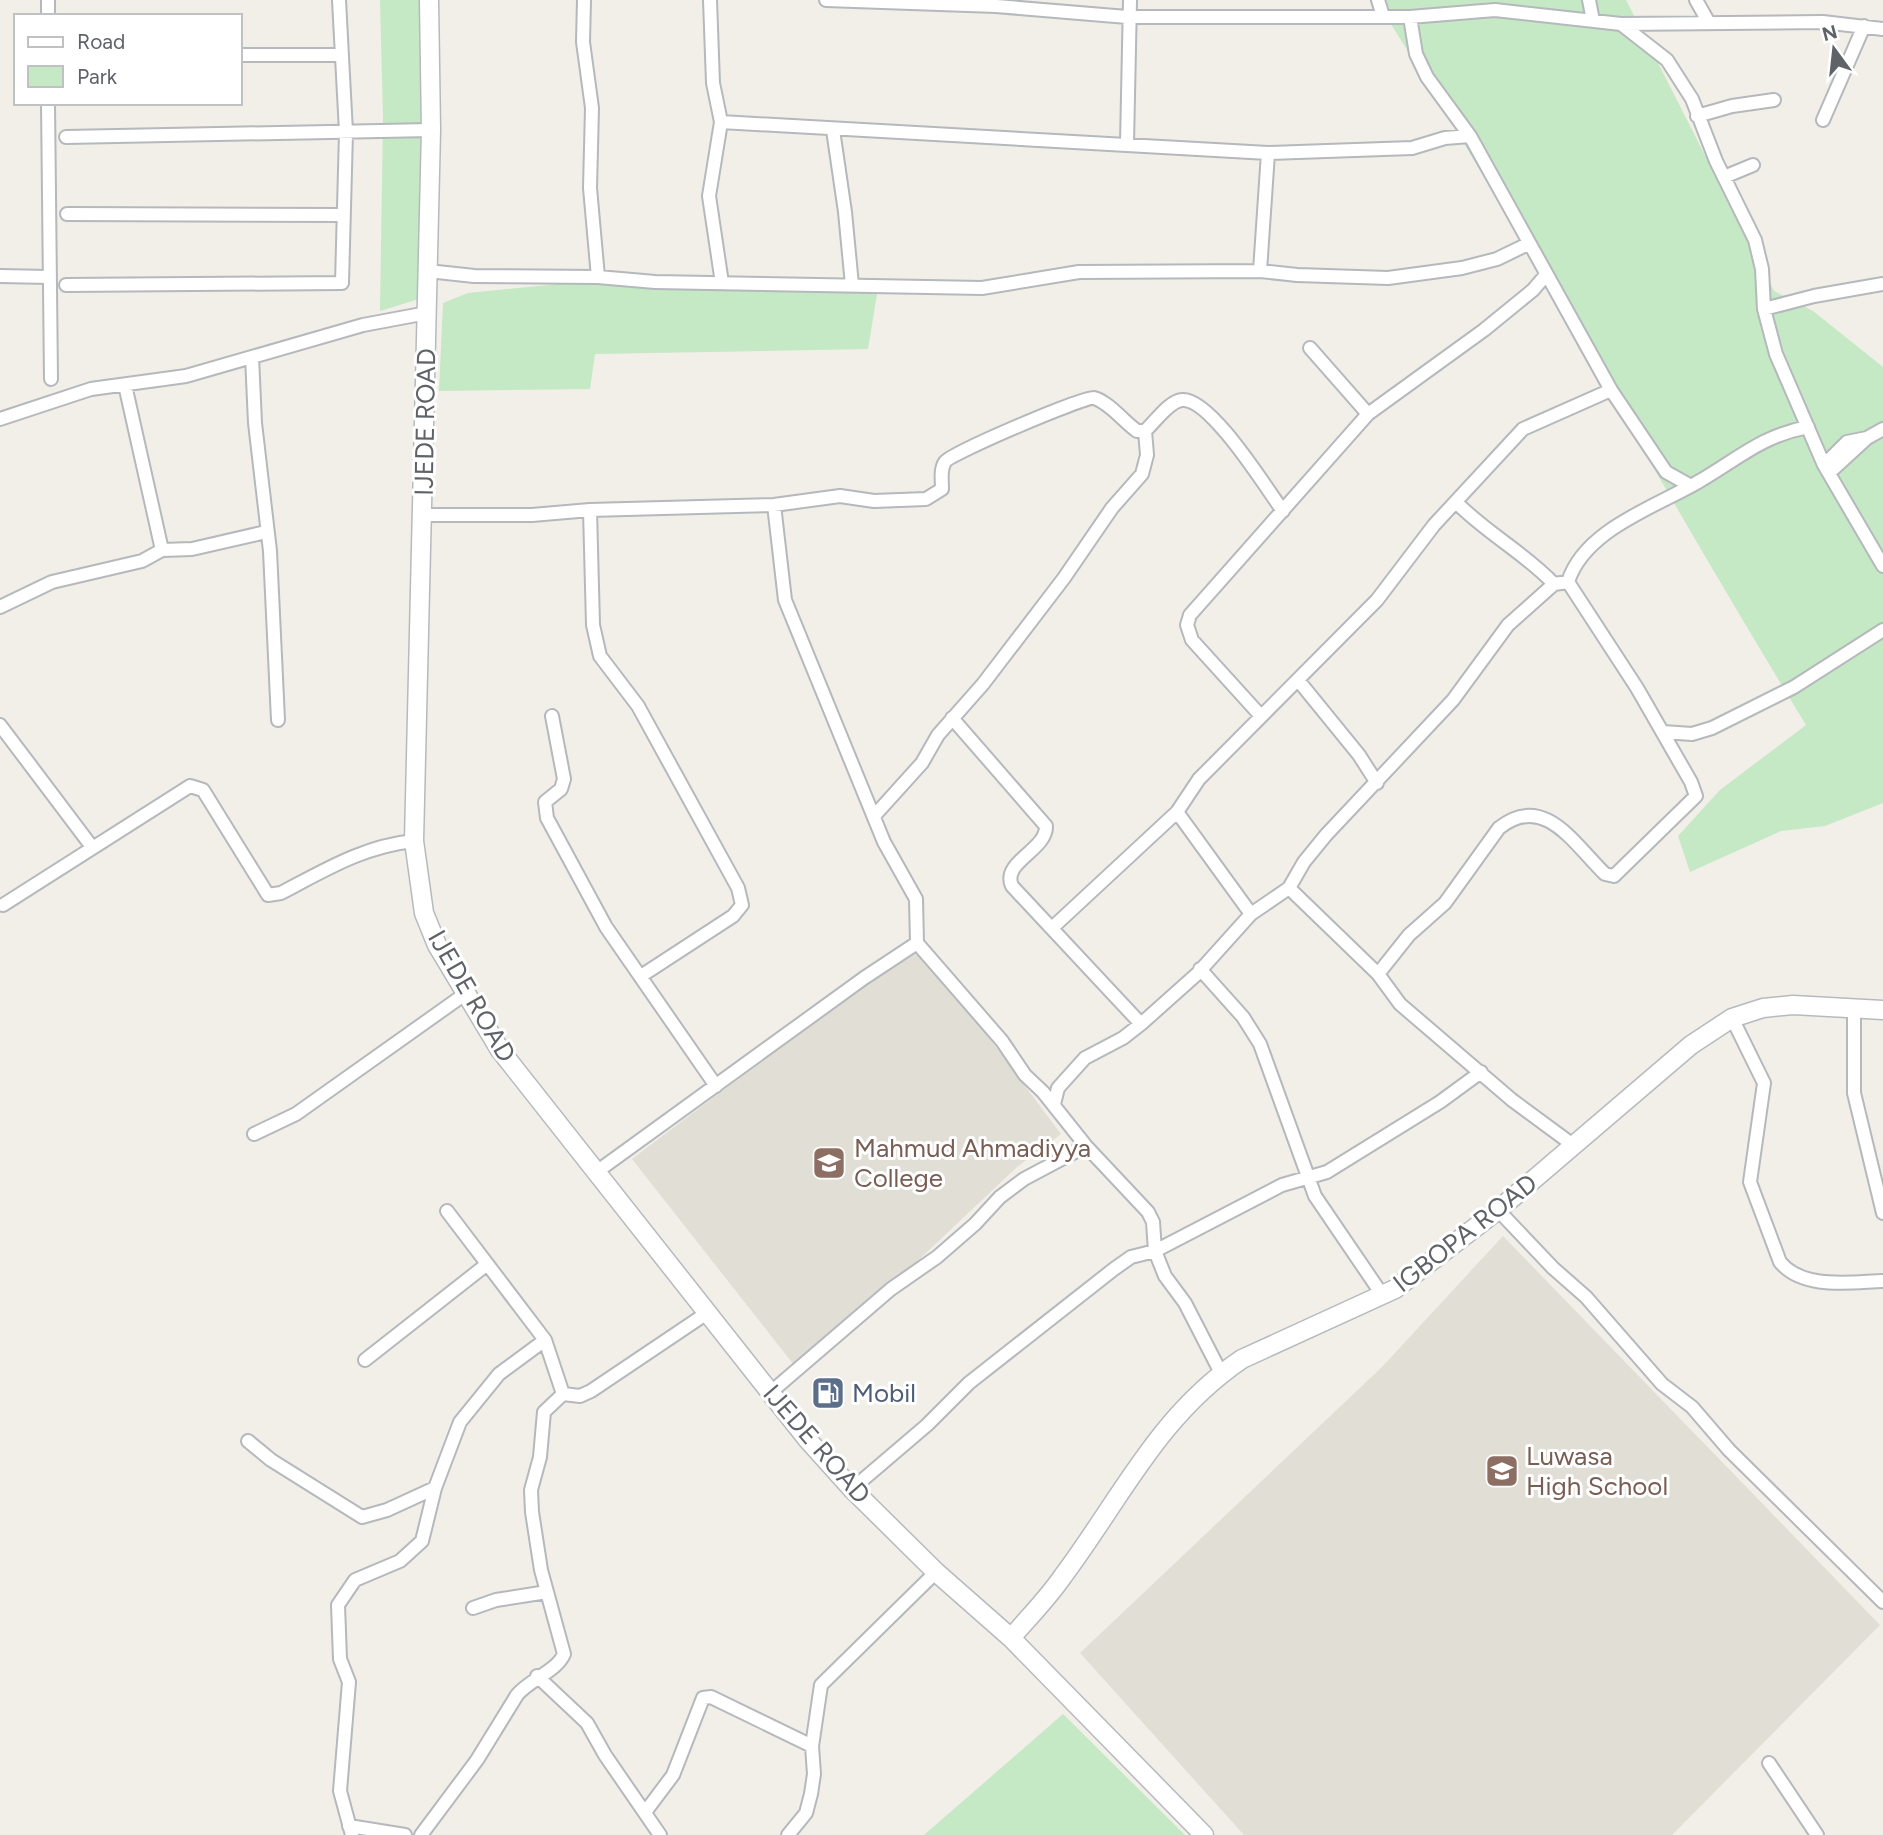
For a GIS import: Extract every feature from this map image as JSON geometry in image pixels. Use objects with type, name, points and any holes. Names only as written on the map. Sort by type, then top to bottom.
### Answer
[{"type":"main road","name":"IJEDE ROAD","points":[[429,0],[431,130],[414,841],[425,913],[437,945],[500,1050],[807,1439],[852,1489],[936,1572],[1011,1637],[1204,1835]]},
{"type":"main road","name":"IGBOPA ROAD","points":[[1011,1637],[1063,1577],[1176,1414],[1221,1373],[1242,1359],[1383,1296],[1441,1257],[1700,1038],[1732,1018],[1763,1008],[1793,1005],[1883,1010]]},
{"type":"street","points":[[66,285],[342,283],[346,132],[339,0]]},
{"type":"street","points":[[584,0],[583,42],[592,108],[590,188],[598,277]]},
{"type":"street","points":[[710,0],[711,60],[721,122],[709,195],[722,283]]},
{"type":"street","points":[[826,0],[996,6],[1127,17],[1409,17],[1496,5],[1621,24],[1823,22],[1883,29]]},
{"type":"street","points":[[1127,143],[1127,17],[1130,0]]},
{"type":"street","points":[[1378,0],[1383,16]]},
{"type":"street","points":[[1589,0],[1593,21]]},
{"type":"street","points":[[1696,0],[1709,23]]},
{"type":"street","points":[[1409,17],[1416,54],[1427,77],[1470,136],[1545,276],[1571,315],[1611,390],[1666,472],[1691,486]]},
{"type":"street","points":[[1621,24],[1667,60],[1684,86],[1755,240],[1762,269],[1763,309],[1776,354],[1828,468],[1878,547],[1883,566]]},
{"type":"street","points":[[1823,120],[1864,26]]},
{"type":"street","points":[[242,55],[342,55]]},
{"type":"street","points":[[1697,116],[1732,106],[1774,100]]},
{"type":"street","points":[[48,105],[51,379]]},
{"type":"street","points":[[721,122],[1268,153],[1412,148],[1445,138],[1470,136]]},
{"type":"street","points":[[66,137],[431,130]]},
{"type":"street","points":[[833,130],[852,285]]},
{"type":"street","points":[[1260,271],[1268,153]]},
{"type":"street","points":[[1724,177],[1753,165]]},
{"type":"street","points":[[67,214],[343,215]]},
{"type":"street","points":[[428,271],[474,276],[982,288],[1068,273],[1260,271],[1388,278],[1462,268],[1497,259],[1528,244]]},
{"type":"street","points":[[0,276],[49,278]]},
{"type":"street","points":[[1260,715],[1192,640],[1187,625],[1190,615],[1368,414],[1484,330],[1526,296],[1545,276]]},
{"type":"street","points":[[1763,309],[1814,296],[1883,284]]},
{"type":"street","points":[[0,419],[69,395],[186,376],[363,325],[427,313]]},
{"type":"street","points":[[1310,348],[1368,414]]},
{"type":"street","points":[[252,357],[266,532],[270,551],[278,720]]},
{"type":"street","points":[[125,385],[162,550]]},
{"type":"street","points":[[1052,928],[1177,812],[1199,779],[1377,600],[1434,525],[1523,429],[1611,390]]},
{"type":"street","points":[[423,515],[532,515],[590,510],[774,505],[839,496],[874,501],[934,496],[942,489],[943,466],[949,457],[986,438],[1023,426],[1086,398],[1100,401],[1137,431],[1145,431],[1176,401],[1186,399],[1195,403],[1220,423],[1283,511]]},
{"type":"street","points":[[1568,582],[1574,566],[1605,536],[1766,438],[1808,427]]},
{"type":"street","points":[[1828,468],[1883,429]]},
{"type":"street","points":[[875,815],[922,763],[952,718],[983,684],[1064,578],[1106,515],[1142,474],[1147,455],[1145,431]]},
{"type":"street","points":[[1815,441],[1847,442],[1867,438]]},
{"type":"street","points":[[1828,468],[1847,442]]},
{"type":"street","points":[[1456,502],[1473,520],[1534,564],[1554,584]]},
{"type":"street","points":[[774,505],[785,600],[884,842],[916,899],[917,943],[1002,1041],[1025,1075],[1044,1092],[1086,1146],[1148,1212],[1153,1222],[1155,1251],[1165,1276],[1185,1303],[1221,1373]]},
{"type":"street","points":[[590,510],[593,625],[600,656],[638,706],[738,888],[742,905],[733,916],[641,976]]},
{"type":"street","points":[[0,607],[52,582],[142,561],[162,550],[192,549],[266,532]]},
{"type":"street","points":[[1054,1104],[1058,1088],[1085,1058],[1123,1038],[1141,1024],[1200,970],[1251,914],[1289,888],[1304,862],[1326,835],[1453,700],[1508,625],[1554,584],[1568,582]]},
{"type":"street","points":[[1378,974],[1409,935],[1445,903],[1499,828],[1507,821],[1536,814],[1551,820],[1605,874],[1614,876],[1696,796],[1695,789],[1604,635],[1568,582]]},
{"type":"street","points":[[1662,732],[1692,734],[1713,728],[1794,687],[1883,629]]},
{"type":"street","points":[[1298,680],[1359,755],[1377,783]]},
{"type":"street","points":[[552,716],[564,779],[561,789],[545,802],[547,818],[606,928],[716,1086]]},
{"type":"street","points":[[952,718],[1046,826],[1043,838],[1014,868],[1010,881],[1141,1024]]},
{"type":"street","points":[[0,725],[93,847]]},
{"type":"street","points":[[3,905],[190,786],[202,790],[268,895],[281,893],[360,852],[379,845],[414,841]]},
{"type":"street","points":[[1177,812],[1251,914]]},
{"type":"street","points":[[1289,888],[1378,974],[1400,1004],[1512,1100],[1573,1145]]},
{"type":"street","points":[[595,1173],[917,943]]},
{"type":"street","points":[[1200,970],[1243,1017],[1260,1044],[1315,1196],[1383,1296]]},
{"type":"street","points":[[254,1134],[296,1114],[465,994]]},
{"type":"street","points":[[1854,1009],[1855,1103],[1883,1213]]},
{"type":"street","points":[[1732,1018],[1765,1083],[1750,1182],[1780,1262],[1787,1271],[1818,1281],[1883,1281]]},
{"type":"street","points":[[852,1489],[927,1425],[970,1383],[1131,1257],[1155,1251],[1282,1185],[1326,1172],[1386,1136],[1481,1072]]},
{"type":"street","points":[[1044,1092],[1058,1088]]},
{"type":"street","points":[[771,1392],[891,1289],[931,1262],[975,1224],[1000,1197],[1024,1179],[1086,1146]]},
{"type":"street","points":[[1498,1210],[1553,1268],[1586,1297],[1662,1384],[1692,1407],[1729,1450],[1883,1602]]},
{"type":"street","points":[[447,1211],[545,1340],[563,1394]]},
{"type":"street","points":[[365,1360],[486,1265]]},
{"type":"street","points":[[563,1394],[580,1396],[591,1391],[707,1314]]},
{"type":"street","points":[[405,1835],[350,1830],[341,1791],[340,1772],[346,1738],[349,1682],[340,1659],[338,1605],[355,1580],[400,1561],[422,1541],[435,1488],[460,1422],[476,1399],[514,1362],[545,1340]]},
{"type":"street","points":[[421,1835],[477,1760],[517,1695],[537,1676],[557,1664],[564,1654],[541,1570],[531,1490],[540,1457],[544,1412],[563,1394]]},
{"type":"street","points":[[248,1441],[271,1460],[362,1517],[387,1510],[435,1488]]},
{"type":"street","points":[[789,1835],[806,1813],[811,1794],[814,1774],[812,1746],[821,1685],[936,1572]]},
{"type":"street","points":[[473,1608],[496,1600],[548,1592]]},
{"type":"street","points":[[537,1676],[587,1723],[605,1755],[660,1835]]},
{"type":"street","points":[[646,1811],[673,1775],[703,1698],[711,1698],[812,1746]]},
{"type":"street","points":[[1769,1763],[1817,1835]]},
{"type":"shaded area","name":"Mahmud Ahmadiyya College","points":[[912,954],[920,956],[983,1030],[1061,1134],[1017,1167],[910,1268],[794,1365],[632,1159],[868,980]]},
{"type":"shaded area","name":"Luwasa High School","points":[[1503,1236],[1880,1625],[1672,1835],[1244,1835],[1080,1653],[1382,1367]]},
{"type":"green space","points":[[380,0],[421,0],[423,289],[419,299],[380,311],[383,118]]},
{"type":"green space","points":[[1376,0],[1626,0],[1774,291],[1813,311],[1883,367],[1883,803],[1825,826],[1781,831],[1690,872],[1678,836],[1720,790],[1806,725],[1486,180]]},
{"type":"green space","points":[[569,283],[878,288],[868,349],[595,354],[590,389],[439,391],[443,303],[468,293]]},
{"type":"green space","points":[[1063,1714],[1185,1835],[924,1835]]},
{"type":"place","name":"Mahmud Ahmadiyya College","points":[[829,1163]]},
{"type":"place","name":"Mobil","points":[[828,1393]]},
{"type":"place","name":"Luwasa High School","points":[[1502,1471]]}]
